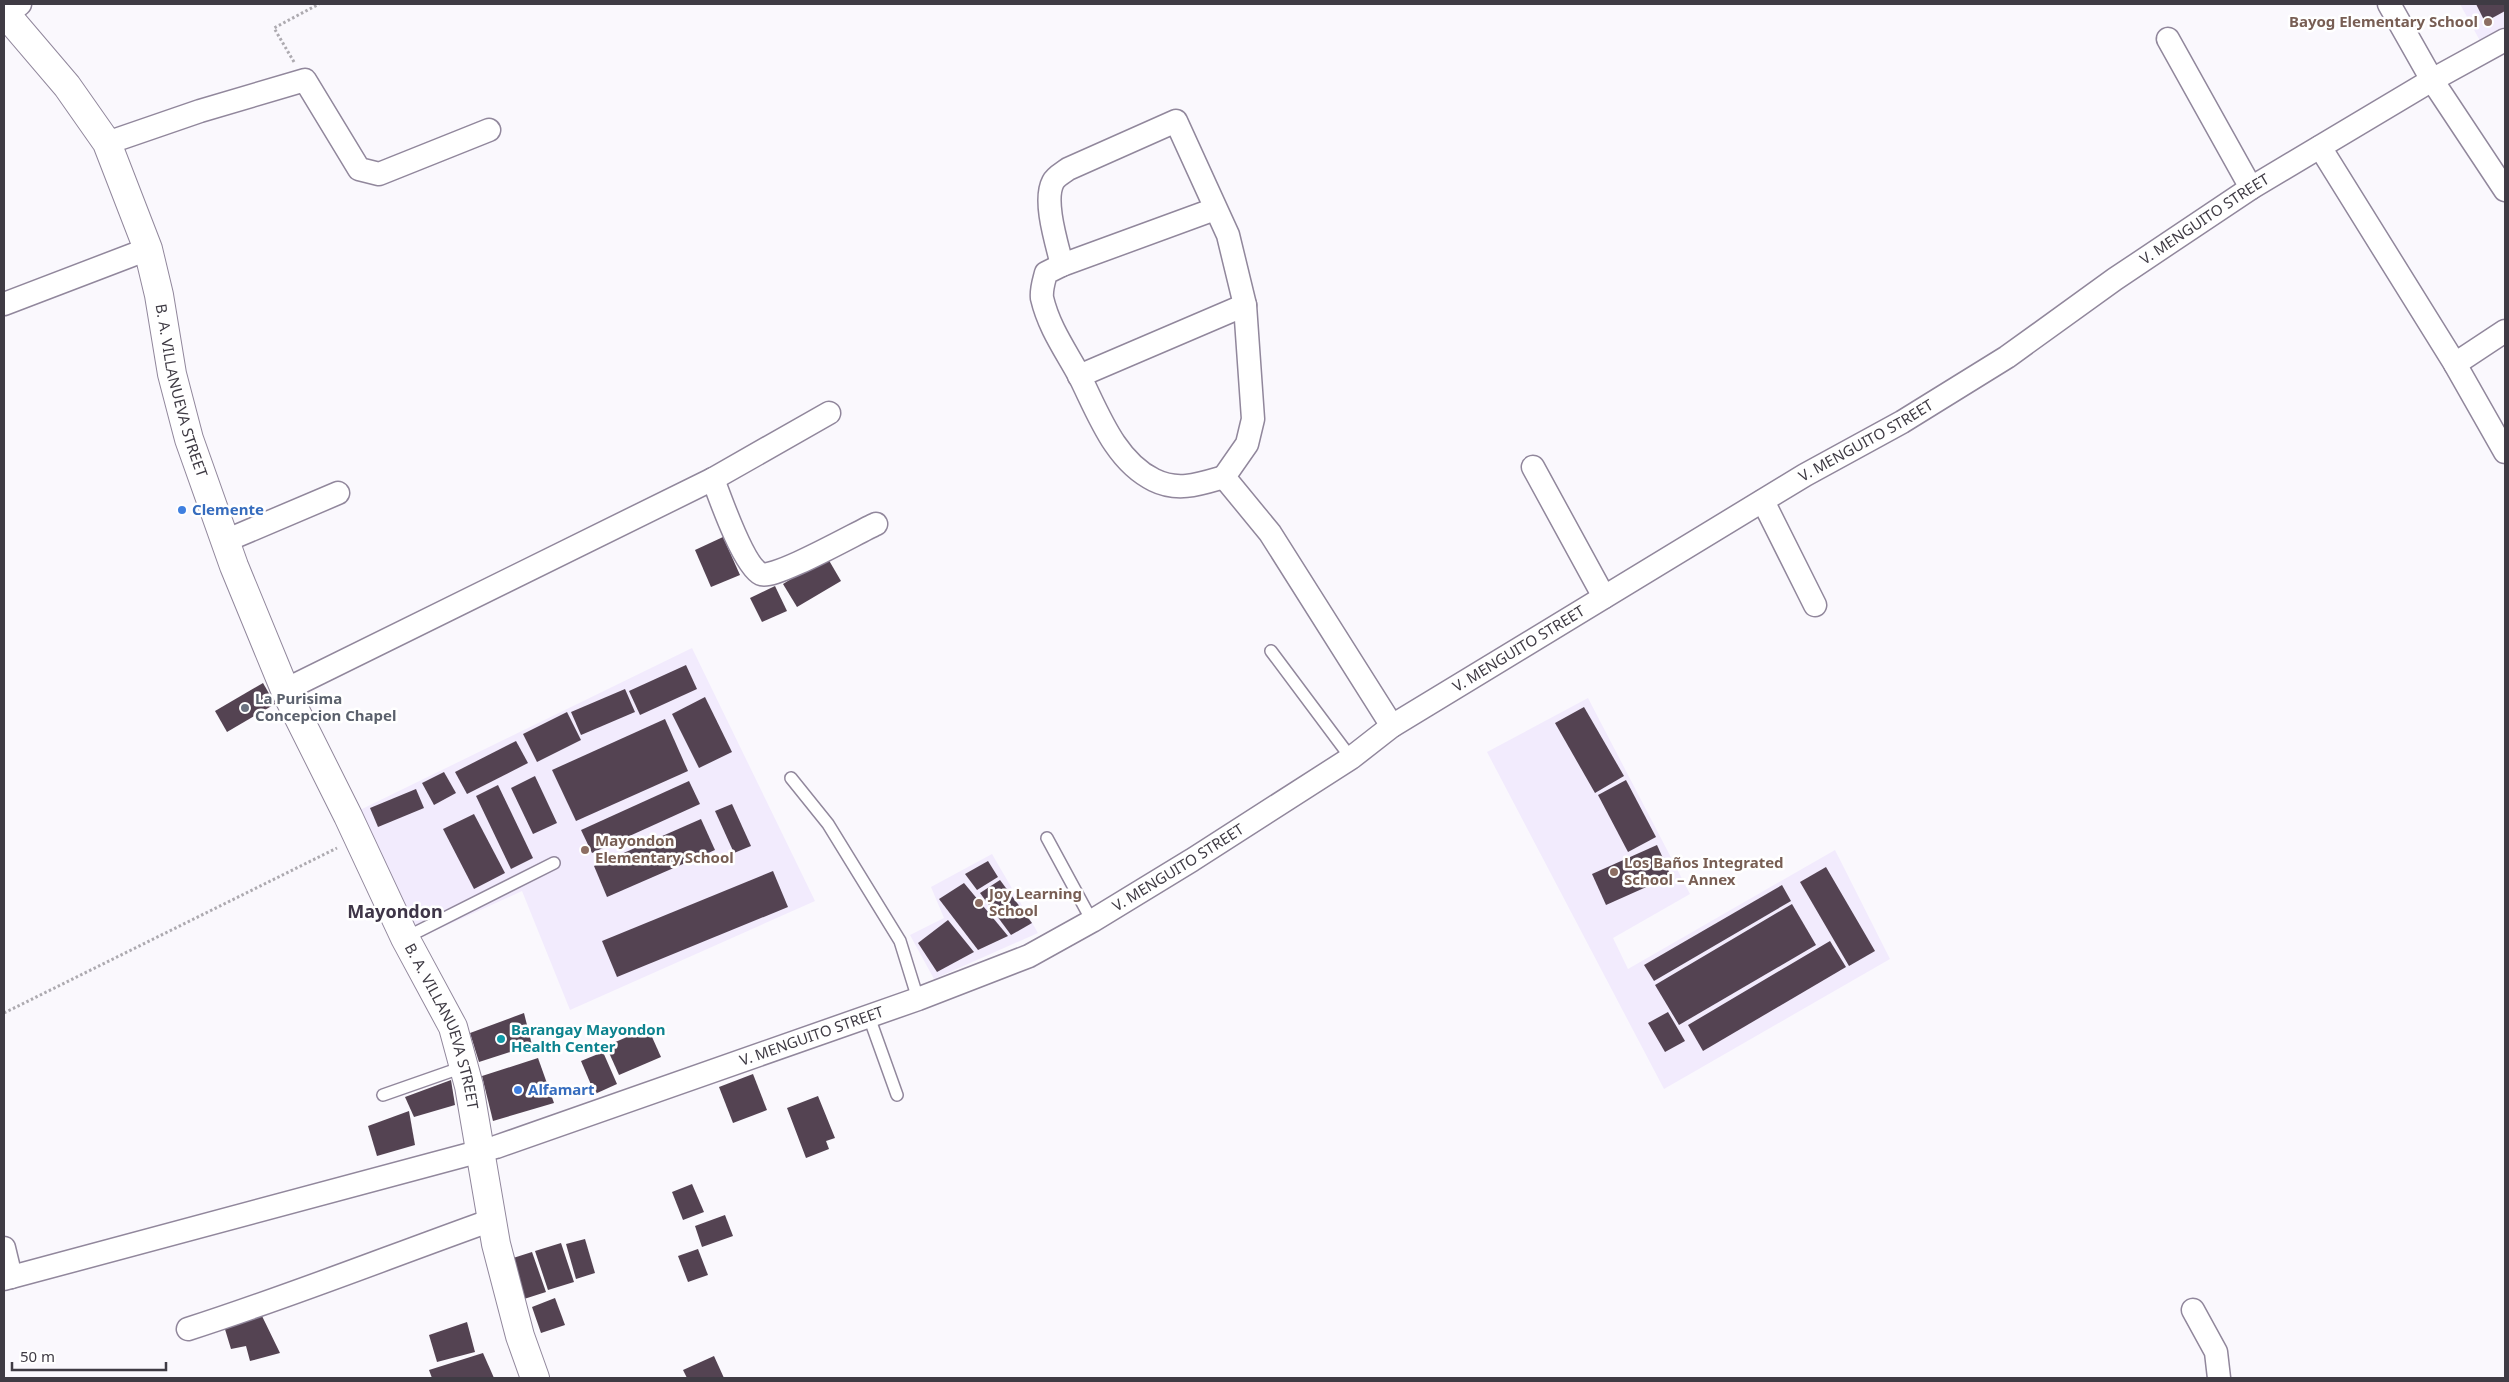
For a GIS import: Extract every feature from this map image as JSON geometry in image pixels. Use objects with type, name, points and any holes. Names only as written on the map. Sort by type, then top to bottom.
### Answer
[{"type":"street","points":[[2389,4],[2432,80],[2505,190]]},
{"type":"street","name":"B. A. VILLANUEVA STREET","points":[[10,10],[107,143],[148,249],[159,295],[172,374],[189,439],[225,541],[286,690],[405,938],[452,1027],[464,1067],[481,1151],[496,1244],[520,1336],[535,1378]]},
{"type":"street","points":[[2168,39],[2251,188]]},
{"type":"street","name":"V. MENGUITO STREET","points":[[8,1278],[481,1151],[869,1017],[1029,956],[1092,921],[1350,758],[1392,726],[1604,596],[1805,475],[1902,422],[2007,357],[2115,279],[2251,188],[2432,80],[2505,40]]},
{"type":"street","points":[[107,143],[200,111],[305,80],[359,169],[366,171],[380,174],[489,130]]},
{"type":"street","points":[[1062,265],[1051,217],[1049,191],[1054,180],[1068,169],[1176,121],[1215,209],[1233,250],[1245,304],[1253,419],[1247,444],[1224,477],[1192,486],[1178,487],[1155,480],[1142,473],[1125,456],[1104,427],[1079,376],[1052,329],[1042,297],[1046,272],[1215,209]]},
{"type":"street","points":[[2320,147],[2455,364],[2505,452]]},
{"type":"street","points":[[4,304],[148,249]]},
{"type":"street","points":[[1079,376],[1245,304]]},
{"type":"street","points":[[2455,364],[2505,331]]},
{"type":"street","points":[[286,690],[713,479],[829,413]]},
{"type":"street","points":[[1533,467],[1604,596]]},
{"type":"street","points":[[1224,477],[1270,533],[1392,726]]},
{"type":"street","points":[[713,479],[731,524],[751,566],[765,576],[788,568],[876,524]]},
{"type":"street","points":[[225,541],[338,493]]},
{"type":"street","points":[[1763,501],[1815,605]]},
{"type":"street","points":[[188,1329],[275,1301],[352,1270],[492,1220]]},
{"type":"street","points":[[4,1248],[8,1278]]},
{"type":"street","points":[[2193,1310],[2216,1352],[2219,1378]]},
{"type":"lane","points":[[1272,651],[1350,758]]},
{"type":"lane","points":[[791,778],[828,824],[900,941],[918,999]]},
{"type":"lane","points":[[1047,838],[1092,921]]},
{"type":"lane","points":[[405,938],[554,863]]},
{"type":"lane","points":[[869,1017],[896,1095]]},
{"type":"lane","points":[[384,1095],[464,1067]]},
{"type":"path","points":[[305,80],[274,28],[319,4]]},
{"type":"path","points":[[4,1013],[358,838]]},
{"type":"shaded area","name":"Bayog Elementary School","points":[[2460,4],[2505,4],[2505,40],[2485,50]]},
{"type":"shaded area","name":"Mayondon Elementary School","points":[[692,648],[815,901],[570,1010],[522,891],[419,938],[360,810]]},
{"type":"shaded area","name":"Los Baños Integrated School – Annex","points":[[1588,698],[1690,894],[1613,938],[1628,969],[1835,850],[1890,959],[1664,1089],[1487,752]]},
{"type":"shaded area","name":"Joy Learning School","points":[[992,854],[1038,933],[934,979],[910,935],[944,918],[931,887]]},
{"type":"building","points":[[2476,4],[2505,4],[2505,11],[2485,22]]},
{"type":"building","points":[[723,537],[740,575],[711,587],[695,550]]},
{"type":"building","points":[[827,557],[841,581],[797,607],[783,584]]},
{"type":"building","points":[[775,586],[787,611],[762,622],[750,598]]},
{"type":"building","points":[[686,665],[697,689],[640,715],[629,691]]},
{"type":"building","name":"La Purisima Concepcion Chapel","points":[[263,683],[275,704],[227,732],[215,711]]},
{"type":"building","points":[[625,689],[635,712],[581,735],[571,712]]},
{"type":"building","points":[[705,697],[732,752],[699,768],[672,714]]},
{"type":"building","points":[[1584,707],[1624,776],[1595,793],[1555,723]]},
{"type":"building","points":[[567,712],[581,740],[537,762],[523,734]]},
{"type":"building","points":[[665,719],[688,771],[576,821],[552,770]]},
{"type":"building","points":[[516,741],[528,763],[467,794],[455,772]]},
{"type":"building","points":[[444,772],[456,793],[434,805],[422,783]]},
{"type":"building","points":[[535,776],[557,823],[533,834],[511,788]]},
{"type":"building","points":[[1626,780],[1656,837],[1628,852],[1598,795]]},
{"type":"building","points":[[689,781],[700,804],[592,853],[581,830]]},
{"type":"building","points":[[498,785],[533,858],[511,869],[476,796]]},
{"type":"building","points":[[416,789],[424,808],[378,827],[370,808]]},
{"type":"building","points":[[732,804],[751,846],[734,853],[715,811]]},
{"type":"building","points":[[474,814],[505,873],[474,889],[443,829]]},
{"type":"building","points":[[701,819],[715,850],[607,897],[594,866]]},
{"type":"building","points":[[1657,845],[1671,876],[1606,905],[1592,874]]},
{"type":"building","points":[[988,861],[998,877],[977,890],[965,874]]},
{"type":"building","points":[[1826,867],[1875,951],[1849,966],[1800,882]]},
{"type":"building","points":[[773,871],[788,907],[617,977],[602,941]]},
{"type":"building","points":[[1000,880],[1032,923],[1011,935],[980,893]]},
{"type":"building","points":[[964,883],[1008,936],[978,950],[939,899]]},
{"type":"building","points":[[1782,885],[1791,901],[1654,981],[1644,965]]},
{"type":"building","points":[[1792,904],[1816,945],[1679,1025],[1655,985]]},
{"type":"building","points":[[948,920],[974,952],[937,972],[918,943]]},
{"type":"building","points":[[1830,941],[1846,967],[1703,1051],[1688,1025]]},
{"type":"building","points":[[1668,1012],[1685,1041],[1665,1052],[1648,1023]]},
{"type":"building","name":"Barangay Mayondon Health Center","points":[[524,1013],[532,1045],[479,1062],[470,1033]]},
{"type":"building","points":[[648,1028],[661,1057],[619,1075],[606,1046]]},
{"type":"building","points":[[603,1052],[617,1084],[595,1094],[581,1061]]},
{"type":"building","name":"Alfamart","points":[[538,1058],[554,1103],[493,1121],[482,1076]]},
{"type":"building","points":[[753,1074],[767,1110],[733,1123],[719,1087]]},
{"type":"building","points":[[451,1080],[455,1105],[414,1117],[405,1097]]},
{"type":"building","points":[[818,1096],[835,1138],[826,1141],[829,1149],[806,1158],[787,1108]]},
{"type":"building","points":[[409,1111],[415,1145],[377,1156],[368,1126]]},
{"type":"building","points":[[692,1184],[704,1212],[683,1220],[672,1192]]},
{"type":"building","points":[[725,1215],[733,1236],[702,1247],[695,1226]]},
{"type":"building","points":[[585,1239],[595,1273],[576,1279],[566,1244]]},
{"type":"building","points":[[561,1243],[574,1282],[548,1290],[535,1251]]},
{"type":"building","points":[[698,1249],[708,1275],[688,1282],[678,1256]]},
{"type":"building","points":[[532,1252],[546,1292],[524,1299],[510,1259]]},
{"type":"building","points":[[555,1298],[565,1325],[541,1333],[532,1307]]},
{"type":"building","points":[[262,1316],[280,1353],[250,1361],[246,1346],[231,1349],[224,1326]]},
{"type":"building","points":[[467,1322],[475,1352],[437,1362],[429,1335]]},
{"type":"building","points":[[483,1353],[494,1378],[432,1378],[429,1370]]},
{"type":"building","points":[[714,1356],[724,1378],[687,1378],[683,1370]]},
{"type":"place","name":"Bayog Elementary School","points":[[2488,22]]},
{"type":"place","name":"Clemente","points":[[182,510]]},
{"type":"place","name":"La Purisima Concepcion Chapel","points":[[245,708]]},
{"type":"place","name":"Mayondon Elementary School","points":[[585,850]]},
{"type":"place","name":"Los Baños Integrated School – Annex","points":[[1614,872]]},
{"type":"place","name":"Joy Learning School","points":[[979,903]]},
{"type":"place","name":"Barangay Mayondon Health Center","points":[[501,1039]]},
{"type":"place","name":"Alfamart","points":[[518,1090]]},
{"type":"district","name":"Mayondon","points":[[395,912]]}]
